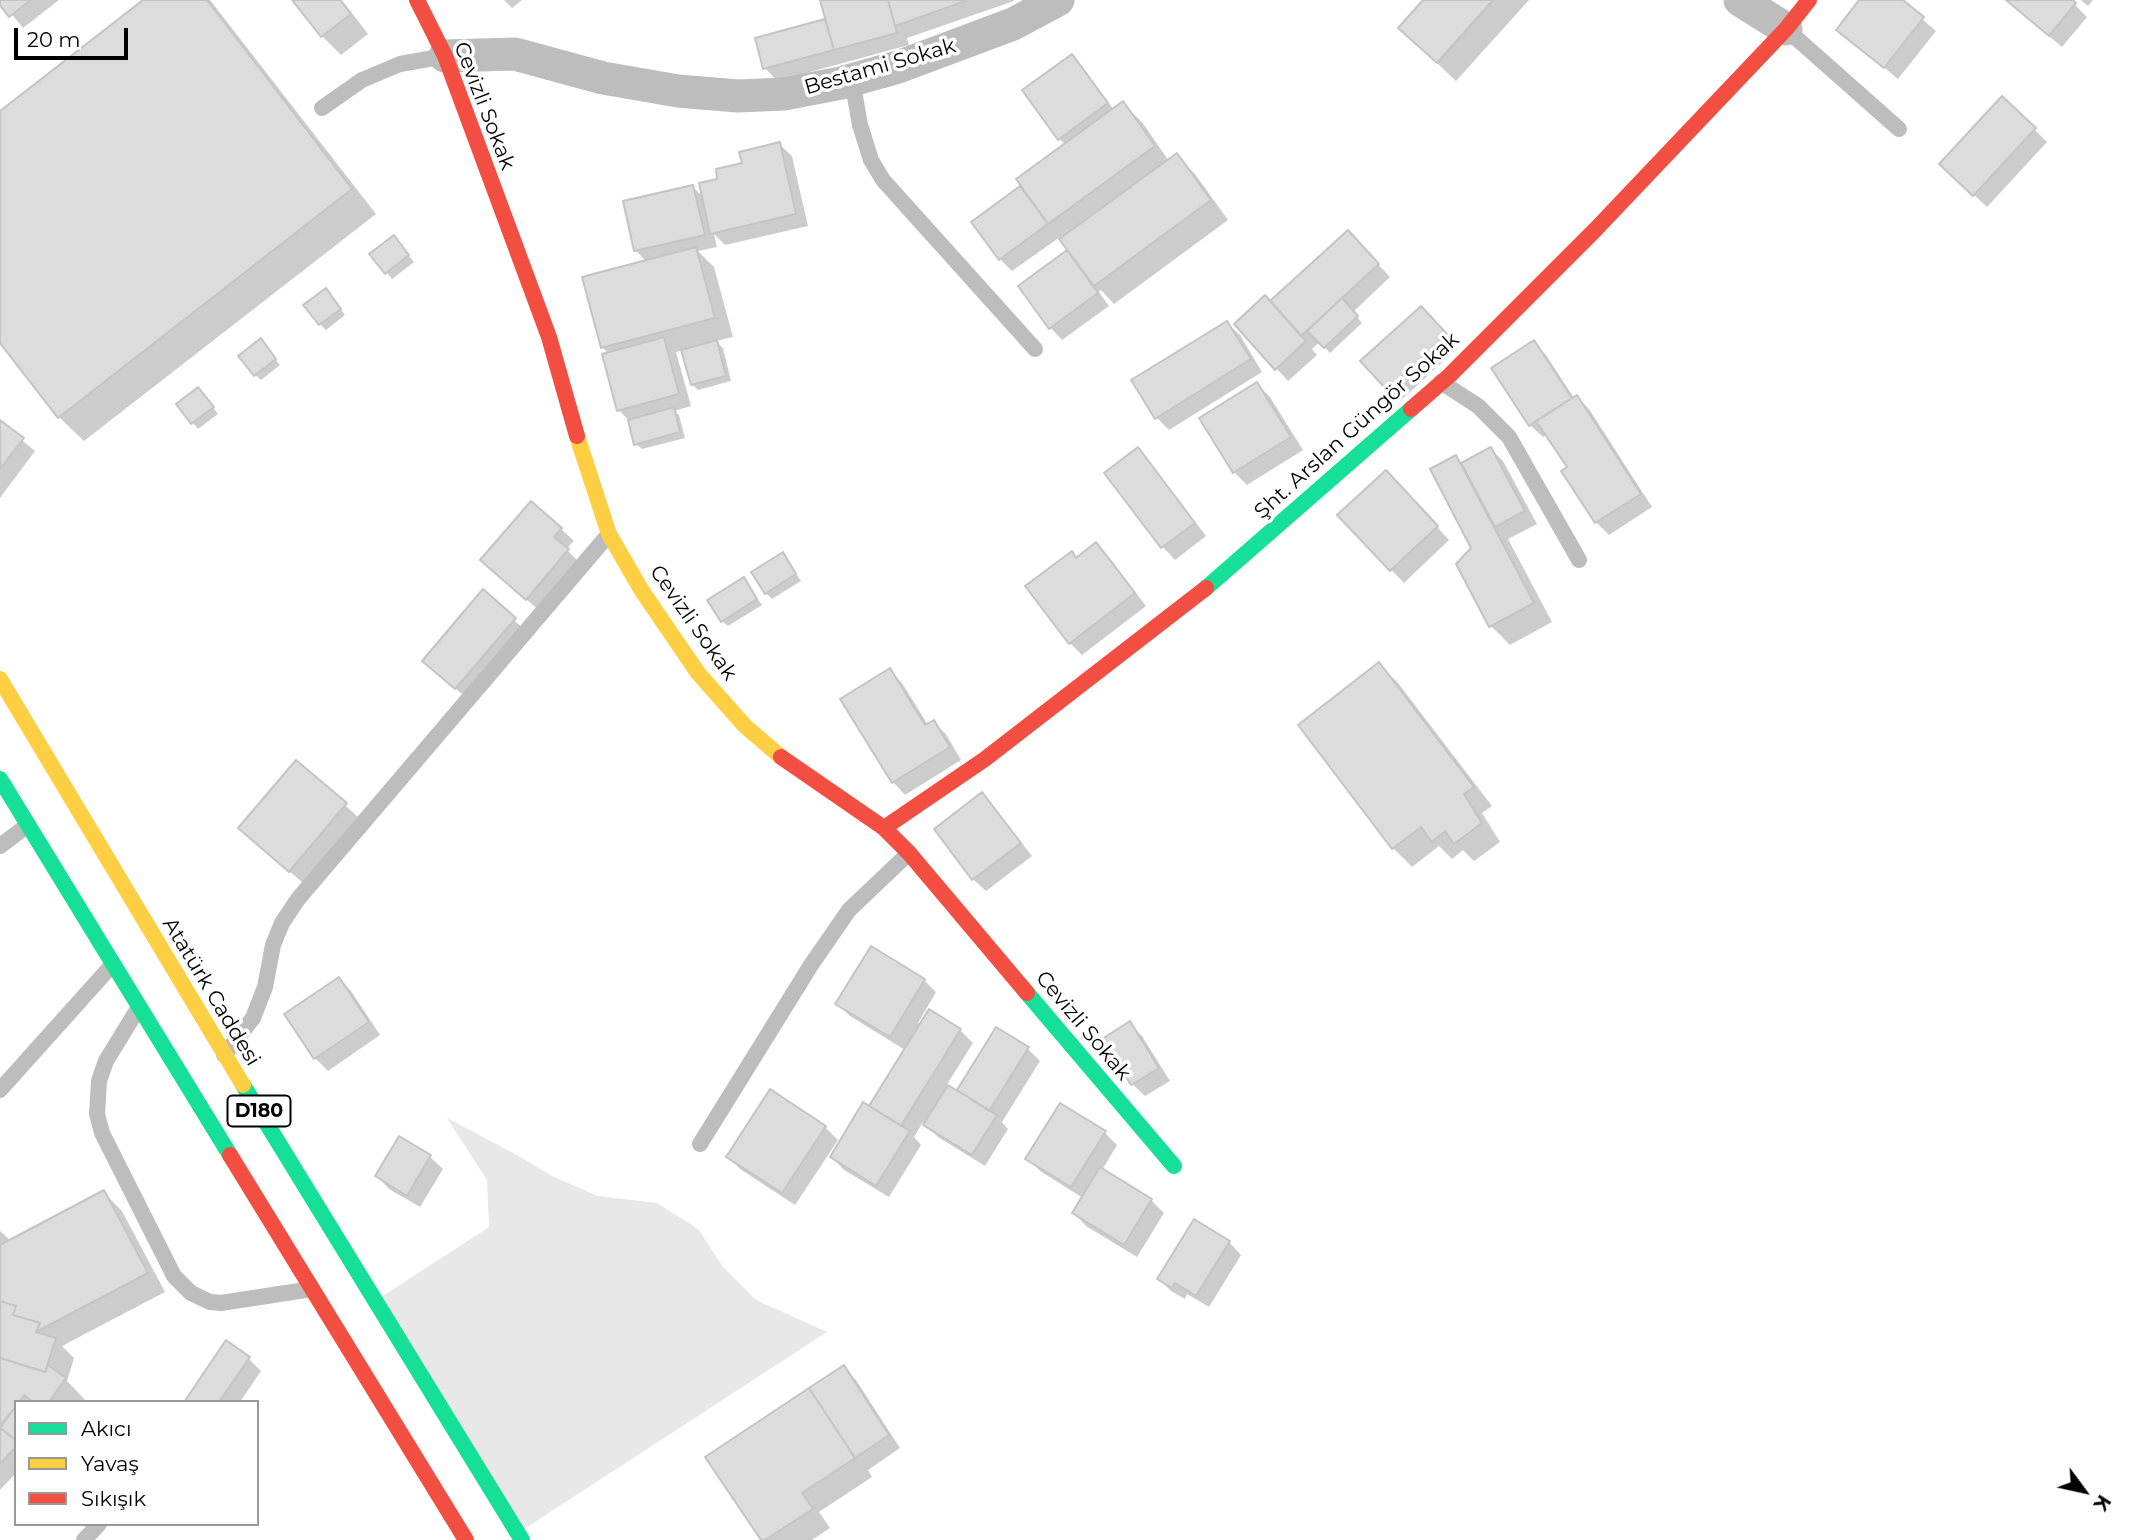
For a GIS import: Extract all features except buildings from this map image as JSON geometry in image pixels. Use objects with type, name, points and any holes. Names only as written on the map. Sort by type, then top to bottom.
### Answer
[{"type":"main road","name":"Cevizli Sokak","points":[[417,0],[444,56],[549,337],[609,534],[642,591],[698,673],[745,726],[786,761],[884,828],[909,853],[1174,1166]]},
{"type":"main road","name":"Şht. Arslan Güngör Sokak","points":[[884,828],[985,759],[1190,602],[1441,382],[1595,230],[1786,29],[1809,0]]},
{"type":"main road","name":"Atatürk Caddesi","points":[[0,679],[224,1055],[522,1540]]},
{"type":"main road","name":"D180","points":[[0,779],[6,800],[28,825],[466,1540]]},
{"type":"street","name":"Bestami Sokak","points":[[444,56],[515,54],[603,78],[678,91],[738,96],[784,94],[898,67],[1013,24],[1058,0]]},
{"type":"street","points":[[1740,0],[1786,29]]},
{"type":"lane","points":[[1786,29],[1899,129]]},
{"type":"lane","points":[[321,108],[362,80],[400,64],[444,56]]},
{"type":"lane","points":[[852,79],[867,148],[883,180],[1035,349]]},
{"type":"lane","points":[[1441,382],[1478,406],[1509,438],[1579,560]]},
{"type":"lane","points":[[224,1055],[253,1018],[265,987],[273,945],[282,923],[298,899],[609,534]]},
{"type":"lane","points":[[0,846],[28,825]]},
{"type":"lane","points":[[700,1144],[811,965],[849,910],[909,853]]},
{"type":"lane","points":[[0,1090],[113,964]]},
{"type":"lane","points":[[139,1007],[106,1062],[99,1081],[97,1114],[102,1133],[174,1276],[191,1293],[210,1302],[221,1303],[312,1289]]},
{"type":"lane","points":[[84,1540],[97,1526]]},
{"type":"shaded area","points":[[447,1118],[552,1176],[598,1196],[657,1203],[698,1229],[723,1267],[756,1300],[827,1332],[518,1533],[375,1301],[489,1227],[487,1180]]},
{"type":"traffic: fast","points":[[1206,588],[1411,409]]},
{"type":"traffic: fast","points":[[0,779],[230,1155]]},
{"type":"traffic: fast","points":[[1027,993],[1174,1166]]},
{"type":"traffic: fast","points":[[243,1085],[522,1540]]},
{"type":"traffic: slow","points":[[577,436],[609,534],[642,591],[698,673],[745,726],[781,757]]},
{"type":"traffic: slow","points":[[0,679],[243,1085]]},
{"type":"traffic: jam","points":[[417,0],[445,56],[549,337],[577,436]]},
{"type":"traffic: jam","points":[[1411,409],[1450,375],[1595,230],[1786,29],[1809,0]]},
{"type":"traffic: jam","points":[[884,828],[985,759],[1206,588]]},
{"type":"traffic: jam","points":[[781,757],[884,828],[909,853],[1027,993]]},
{"type":"traffic: jam","points":[[230,1155],[466,1540]]}]
